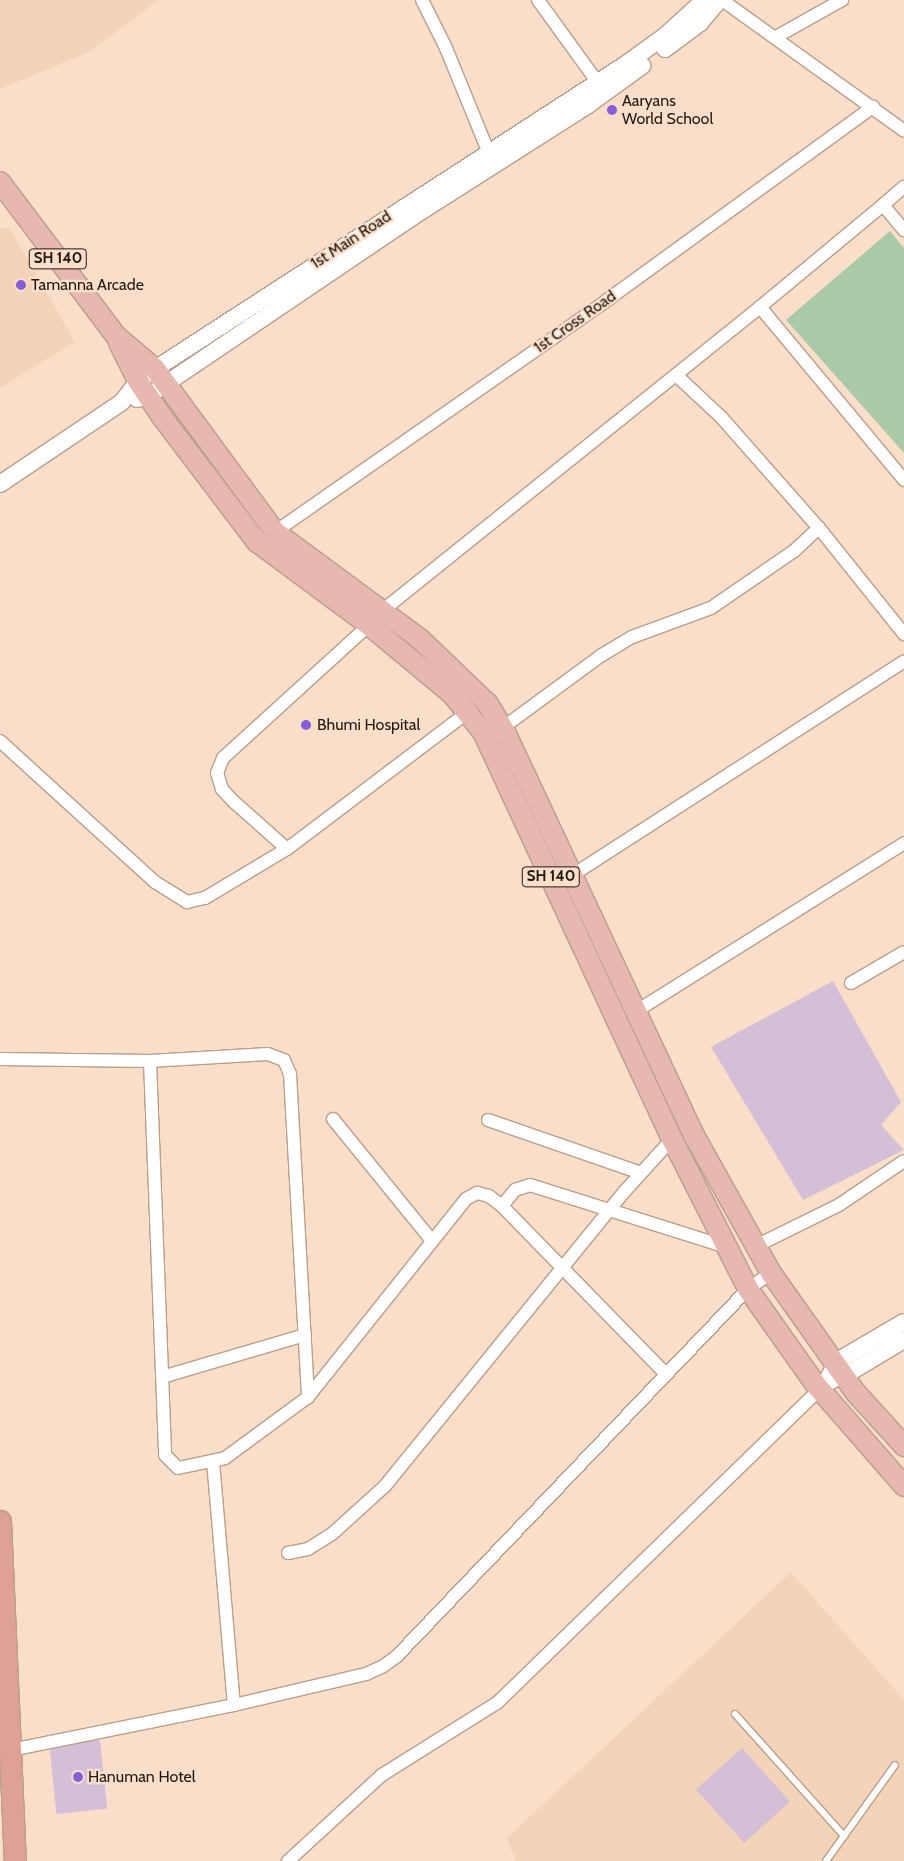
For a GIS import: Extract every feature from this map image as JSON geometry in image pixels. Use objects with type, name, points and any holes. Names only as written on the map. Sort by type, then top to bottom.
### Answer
[{"type":"highway","points":[[0,1521],[1,1618],[11,1750],[14,1861]]},
{"type":"main road","name":"SH 140","points":[[0,182],[116,336],[143,389],[256,542],[375,618],[420,639],[473,686],[672,1139],[748,1289],[820,1389],[904,1486]]},
{"type":"main road","name":"SH 140","points":[[116,336],[160,376],[275,532],[375,618],[468,712],[494,733],[571,876],[694,1137],[758,1245],[771,1273],[839,1370],[904,1446]]},
{"type":"street","points":[[422,0],[446,48],[488,150]]},
{"type":"street","points":[[538,0],[598,83]]},
{"type":"street","name":"1st Main Road","points":[[160,376],[488,150],[598,83],[666,35],[704,0]]},
{"type":"street","points":[[0,484],[160,376],[588,105],[690,30],[720,0],[776,37],[904,131]]},
{"type":"street","points":[[776,37],[842,0]]},
{"type":"street","name":"1st Cross Road","points":[[275,532],[607,300],[873,107]]},
{"type":"street","points":[[288,849],[234,802],[222,789],[217,773],[223,758],[375,618],[760,307],[904,187]]},
{"type":"street","points":[[883,205],[904,230]]},
{"type":"street","points":[[760,307],[904,480]]},
{"type":"street","points":[[676,375],[721,417],[819,528],[904,634]]},
{"type":"street","points":[[494,733],[602,655],[632,637],[711,608],[794,551],[819,528]]},
{"type":"street","points":[[571,876],[904,660]]},
{"type":"street","points":[[0,741],[155,882],[187,902],[205,898],[288,849],[468,712]]},
{"type":"street","points":[[635,1012],[904,843]]},
{"type":"street","points":[[851,983],[904,952]]},
{"type":"street","points":[[0,1059],[150,1061],[268,1054],[284,1060],[290,1074],[308,1397]]},
{"type":"street","points":[[150,1061],[165,1455],[178,1468],[225,1458],[308,1397],[466,1198],[476,1193],[489,1196],[502,1206],[565,1267],[666,1374]]},
{"type":"street","points":[[333,1119],[432,1241]]},
{"type":"street","points":[[488,1120],[641,1173]]},
{"type":"street","points":[[288,1553],[308,1549],[332,1534],[384,1486],[609,1211],[672,1139]]},
{"type":"street","points":[[758,1245],[839,1205],[904,1161]]},
{"type":"street","points":[[502,1206],[515,1190],[530,1185],[728,1247]]},
{"type":"street","points":[[11,1750],[234,1705],[366,1674],[389,1662],[748,1289],[771,1273]]},
{"type":"street","points":[[288,1861],[382,1775],[497,1703],[839,1370],[904,1322]]},
{"type":"street","points":[[162,1377],[305,1336]]},
{"type":"street","points":[[839,1370],[904,1340]]},
{"type":"street","points":[[212,1461],[234,1705]]},
{"type":"lane","points":[[734,1714],[844,1836]]},
{"type":"lane","points":[[826,1861],[895,1765]]},
{"type":"shaded area","points":[[0,0],[159,0],[89,52],[0,89]]},
{"type":"shaded area","name":"Tamanna Arcade","points":[[9,227],[75,342],[0,388],[0,229]]},
{"type":"shaded area","points":[[791,1572],[904,1700],[904,1861],[516,1861],[507,1838]]},
{"type":"green space","points":[[890,231],[904,248],[904,453],[786,320]]},
{"type":"building","points":[[833,981],[901,1102],[881,1125],[904,1150],[803,1200],[711,1047]]},
{"type":"building","name":"Hanuman Hotel","points":[[100,1740],[107,1809],[56,1814],[49,1745]]},
{"type":"building","points":[[742,1748],[790,1802],[744,1843],[696,1789]]},
{"type":"place","name":"Aaryans World School","points":[[612,110]]},
{"type":"place","name":"Tamanna Arcade","points":[[21,285]]},
{"type":"place","name":"Bhumi Hospital","points":[[306,725]]},
{"type":"place","name":"Hanuman Hotel","points":[[78,1777]]}]
